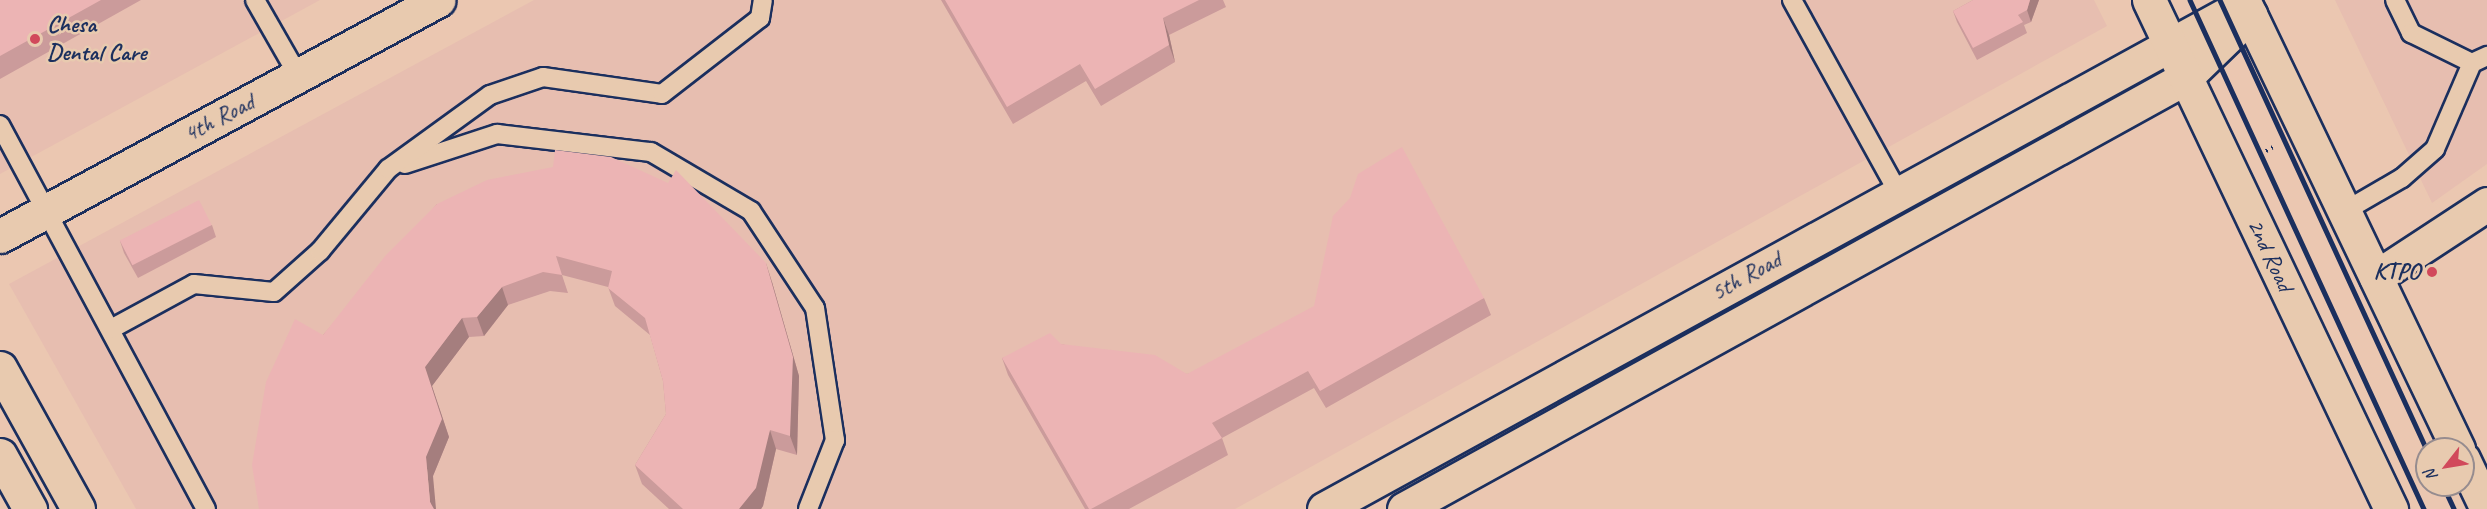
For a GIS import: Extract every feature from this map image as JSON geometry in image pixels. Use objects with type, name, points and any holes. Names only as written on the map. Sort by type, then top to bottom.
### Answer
[{"type":"street","name":"4th Road","points":[[0,236],[438,0]]},
{"type":"street","name":"2nd Road","points":[[2149,0],[2391,509]]},
{"type":"street","name":"5th Road","points":[[1324,509],[2168,42],[2246,6]]},
{"type":"street","name":"5th Road","points":[[1404,509],[2186,78],[2246,6]]},
{"type":"street","points":[[2246,6],[2452,437]]},
{"type":"street","points":[[2376,277],[2487,204]]},
{"type":"street","points":[[0,368],[78,509]]},
{"type":"street","points":[[0,455],[30,509]]},
{"type":"street","points":[[1382,477],[1399,509]]},
{"type":"street","points":[[2475,484],[2487,509]]},
{"type":"lane","points":[[111,329],[194,284],[274,292],[320,251],[388,169],[490,95],[543,77],[662,94],[760,18],[763,0]]},
{"type":"lane","points":[[1792,0],[1898,192]]},
{"type":"lane","points":[[2345,211],[2402,178],[2435,149],[2479,59],[2410,33],[2395,0]]},
{"type":"lane","points":[[263,3],[298,75]]},
{"type":"lane","points":[[0,125],[48,210],[206,509]]},
{"type":"lane","points":[[388,169],[496,134],[651,152],[750,211],[815,308],[835,440],[808,509]]},
{"type":"shaded area","points":[[0,0],[320,0],[0,174]]},
{"type":"shaded area","points":[[534,0],[2094,0],[2107,26],[1235,509],[136,509],[9,284]]},
{"type":"shaded area","points":[[2335,0],[2487,0],[2487,164],[2432,203]]},
{"type":"building","points":[[0,0],[101,0],[0,56]]},
{"type":"building","points":[[945,0],[1199,0],[1163,18],[1169,45],[1095,89],[1080,64],[1007,107]]},
{"type":"building","points":[[1973,0],[2030,0],[2027,10],[2018,15],[2023,22],[1973,48],[1953,11]]},
{"type":"building","points":[[1402,147],[1484,298],[1320,391],[1308,371],[1212,423],[1222,438],[1089,509],[1002,358],[1050,333],[1061,344],[1155,355],[1187,374],[1314,306],[1333,216],[1350,198],[1358,174]]},
{"type":"building","points":[[555,150],[611,157],[668,183],[676,170],[766,263],[793,357],[790,436],[770,430],[756,488],[739,509],[683,509],[635,465],[666,414],[663,381],[645,318],[608,288],[612,271],[556,256],[562,275],[543,272],[502,287],[477,317],[462,318],[425,367],[442,419],[426,457],[430,502],[434,509],[259,509],[252,465],[266,382],[295,319],[323,335],[386,255],[437,204],[487,180],[553,167]]},
{"type":"building","points":[[199,200],[212,225],[132,265],[120,240]]},
{"type":"railway","points":[[2190,0],[2424,509]]},
{"type":"railway","points":[[2220,0],[2421,437]]},
{"type":"railway","points":[[2448,497],[2454,509]]},
{"type":"place","name":"Chesa Dental Care","points":[[35,39]]},
{"type":"place","name":"KTPO","points":[[2432,272]]}]
